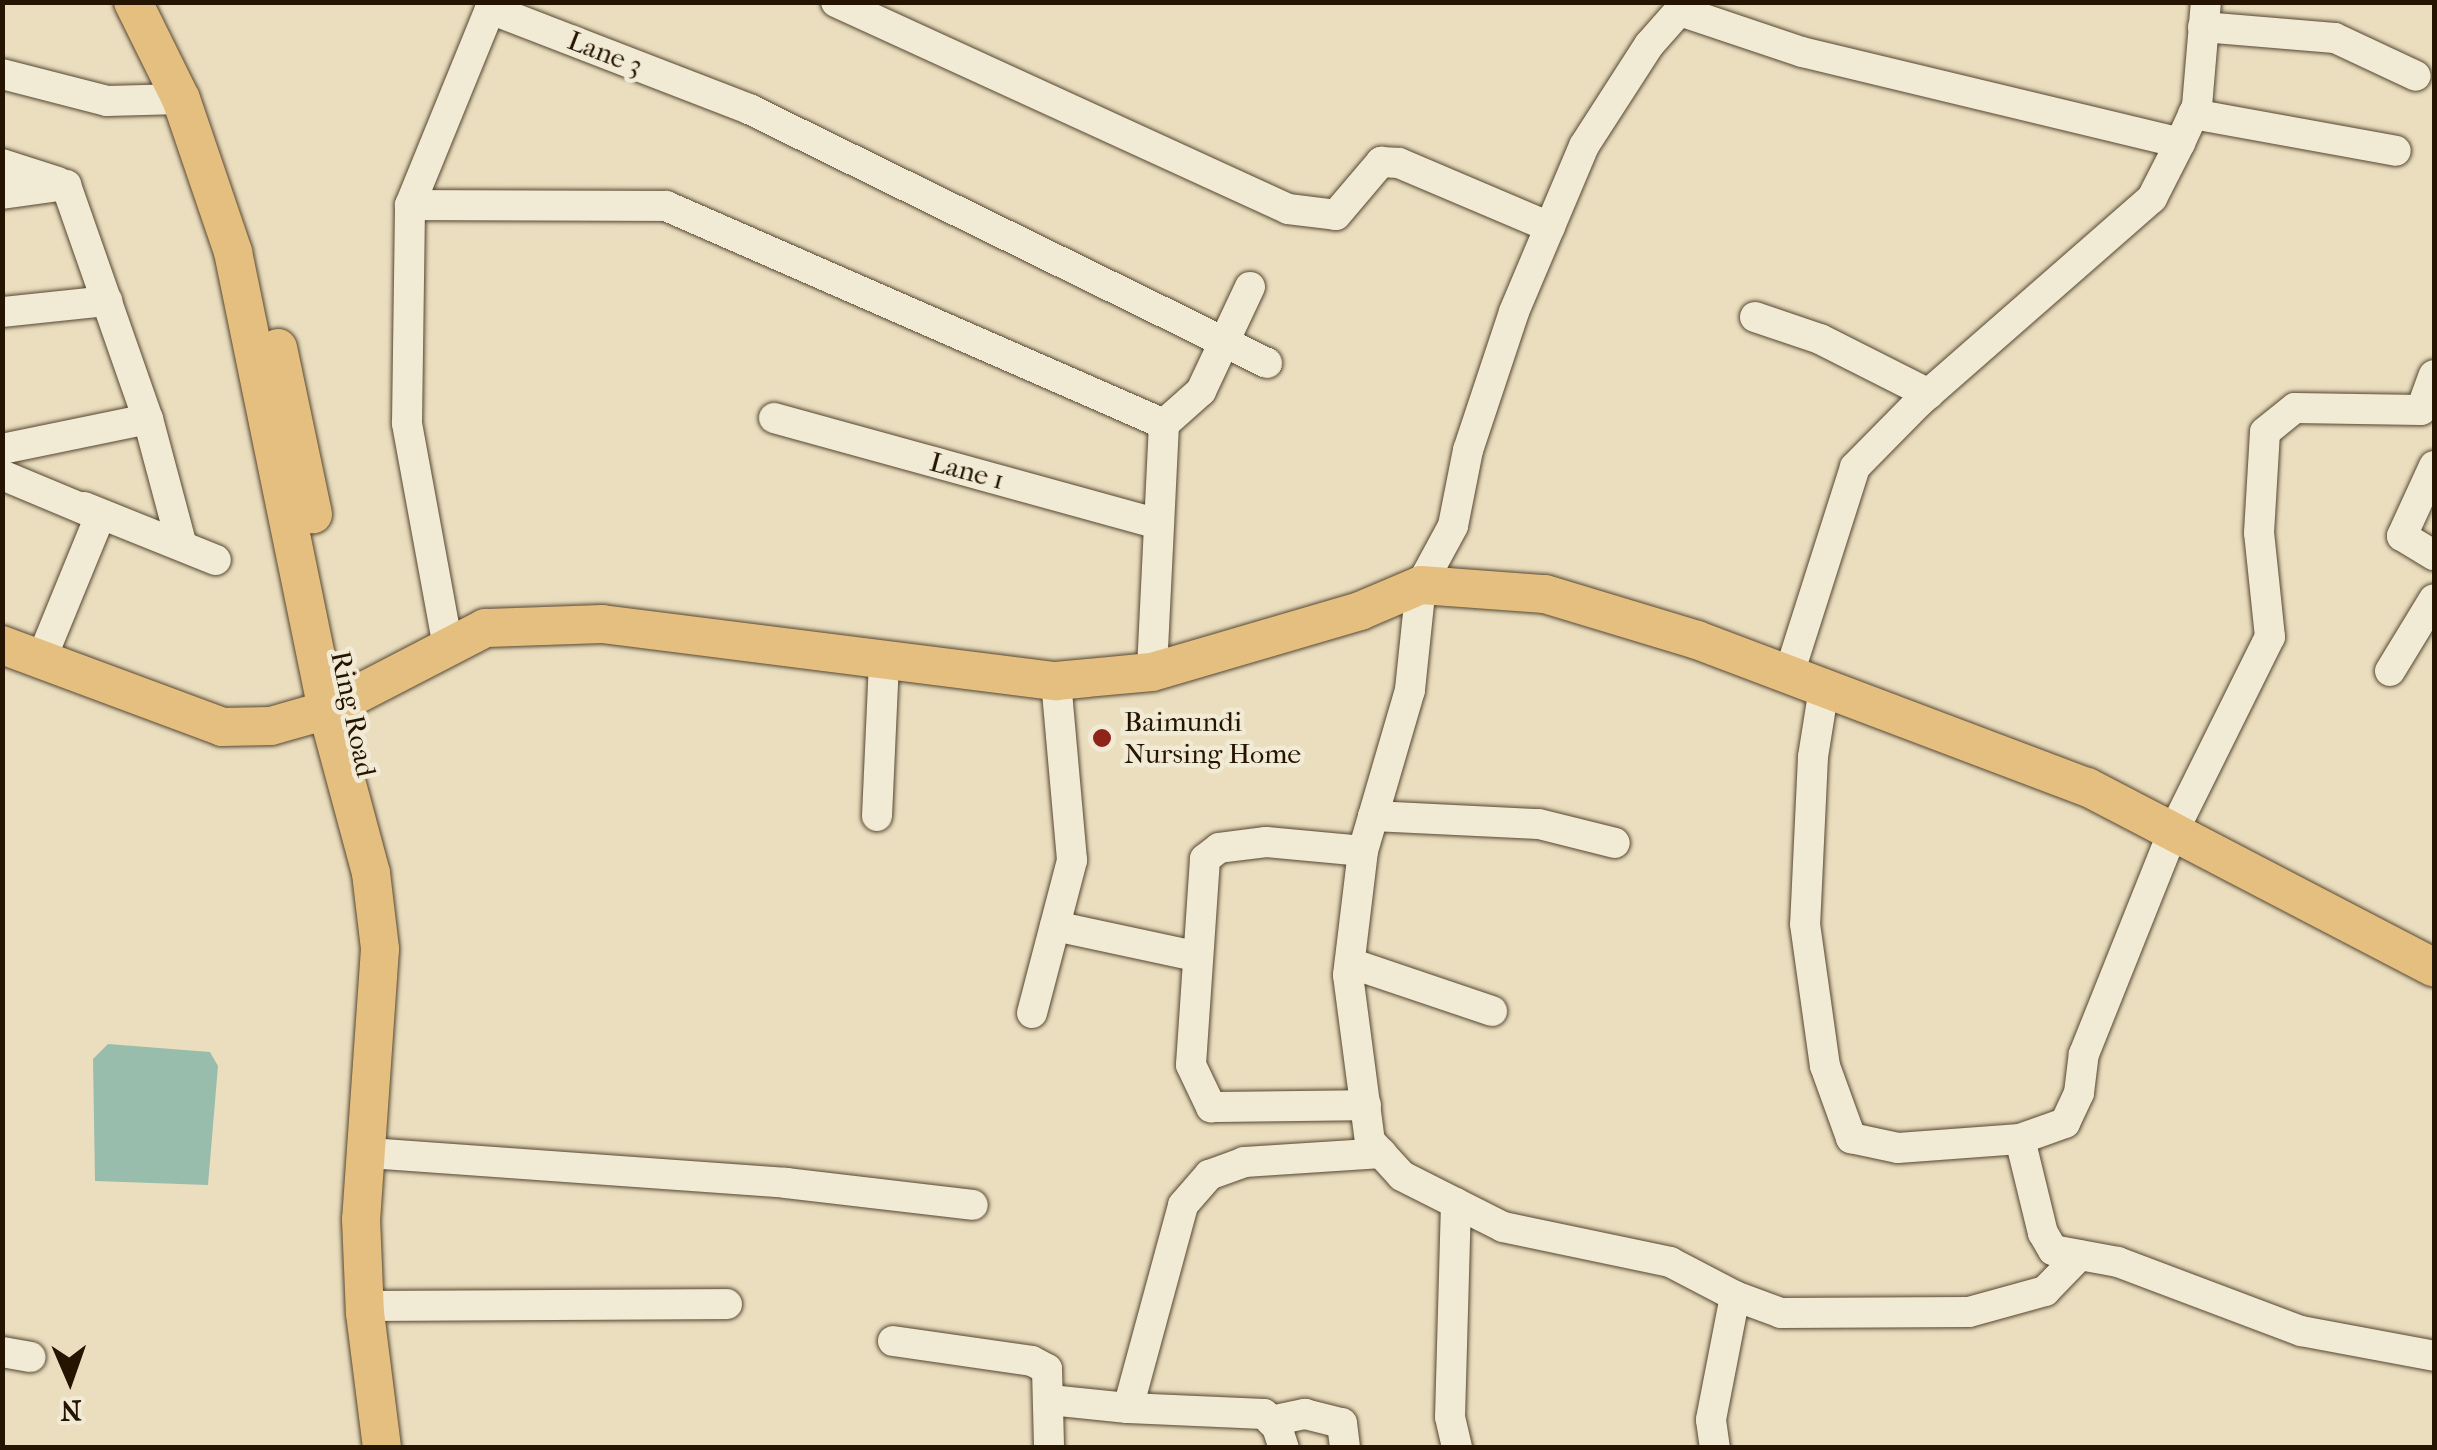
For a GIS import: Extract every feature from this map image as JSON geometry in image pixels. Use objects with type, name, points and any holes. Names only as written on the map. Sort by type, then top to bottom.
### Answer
[{"type":"main road","points":[[133,2],[182,98],[233,252],[338,704]]},
{"type":"main road","name":"Ring Road","points":[[158,2],[181,38],[254,246],[371,872],[380,949],[361,1219],[364,1313],[382,1448]]},
{"type":"main road","points":[[2,645],[222,728],[272,726],[338,704],[486,628],[602,624],[1056,681],[1152,672],[1360,611],[1421,585],[1544,594],[1788,674],[2087,787],[2434,968]]},
{"type":"main road","name":"Ring Road","points":[[338,704],[398,939],[398,1039],[384,1154],[382,1306],[404,1448]]},
{"type":"street","points":[[836,2],[1288,208],[1336,215],[1381,162],[1399,163],[1550,226]]},
{"type":"street","points":[[2080,1255],[2046,1291],[1969,1312],[1782,1313],[1735,1296],[1670,1262],[1503,1227],[1402,1176],[1370,1141],[1350,963],[1363,851],[1410,690],[1421,585],[1453,526],[1468,450],[1550,226],[1584,146],[1649,45],[1683,6],[1802,52],[2180,143]]},
{"type":"street","name":"Lane 3","points":[[410,205],[490,9],[750,108],[1224,344]]},
{"type":"street","points":[[1788,674],[1856,467],[1929,394],[2152,198],[2193,114],[2199,10],[2335,38],[2416,76]]},
{"type":"street","points":[[2,74],[107,101],[182,98]]},
{"type":"street","points":[[2193,114],[2396,151]]},
{"type":"street","points":[[2,164],[66,185]]},
{"type":"street","points":[[2,194],[66,185]]},
{"type":"street","points":[[66,185],[148,419],[182,546]]},
{"type":"street","points":[[448,647],[407,422],[410,205],[666,206],[1164,424]]},
{"type":"street","points":[[1152,672],[1164,424],[1201,391],[1250,287]]},
{"type":"street","points":[[2,312],[107,302]]},
{"type":"street","points":[[1755,318],[1820,339],[1929,394]]},
{"type":"street","points":[[1224,344],[1266,363]]},
{"type":"street","points":[[1824,688],[1813,758],[1804,924],[1825,1066],[1842,1127],[1872,1147],[2020,1140],[2064,1123],[2079,1093],[2084,1054],[2173,832],[2270,636],[2259,533],[2265,432],[2295,408],[2428,414],[2434,375]]},
{"type":"street","name":"Lane 1","points":[[774,418],[1159,524]]},
{"type":"street","points":[[2,449],[148,419]]},
{"type":"street","points":[[2434,466],[2402,536],[2434,555]]},
{"type":"street","points":[[2,475],[216,560]]},
{"type":"street","points":[[2,475],[100,516],[42,660]]},
{"type":"street","points":[[2390,672],[2434,599]]},
{"type":"street","points":[[877,816],[884,660]]},
{"type":"street","points":[[1032,1013],[1072,860],[1056,681]]},
{"type":"street","points":[[1373,816],[1539,824],[1615,844]]},
{"type":"street","points":[[1363,851],[1266,842],[1218,848],[1204,859],[1198,880],[1191,1065],[1211,1107],[1366,1105]]},
{"type":"street","points":[[1055,926],[1196,956]]},
{"type":"street","points":[[1350,963],[1492,1011]]},
{"type":"street","points":[[2020,1140],[2043,1234],[2053,1250],[2144,1271],[2302,1331],[2434,1356]]},
{"type":"street","points":[[1128,1408],[1183,1205],[1208,1175],[1244,1162],[1382,1153]]},
{"type":"street","points":[[384,1154],[786,1182],[972,1205]]},
{"type":"street","points":[[1456,1203],[1450,1417],[1457,1448]]},
{"type":"street","points":[[1714,1448],[1711,1420],[1735,1296]]},
{"type":"street","points":[[382,1306],[727,1304]]},
{"type":"street","points":[[893,1342],[1032,1361],[1047,1369],[1049,1448]]},
{"type":"street","points":[[1050,1400],[1264,1414],[1277,1434],[1306,1414],[1342,1423],[1345,1448]]},
{"type":"shaded area","points":[[108,1044],[210,1052],[218,1066],[208,1185],[95,1181],[93,1059]]},
{"type":"place","name":"Baimundi Nursing Home","points":[[1102,738]]}]
